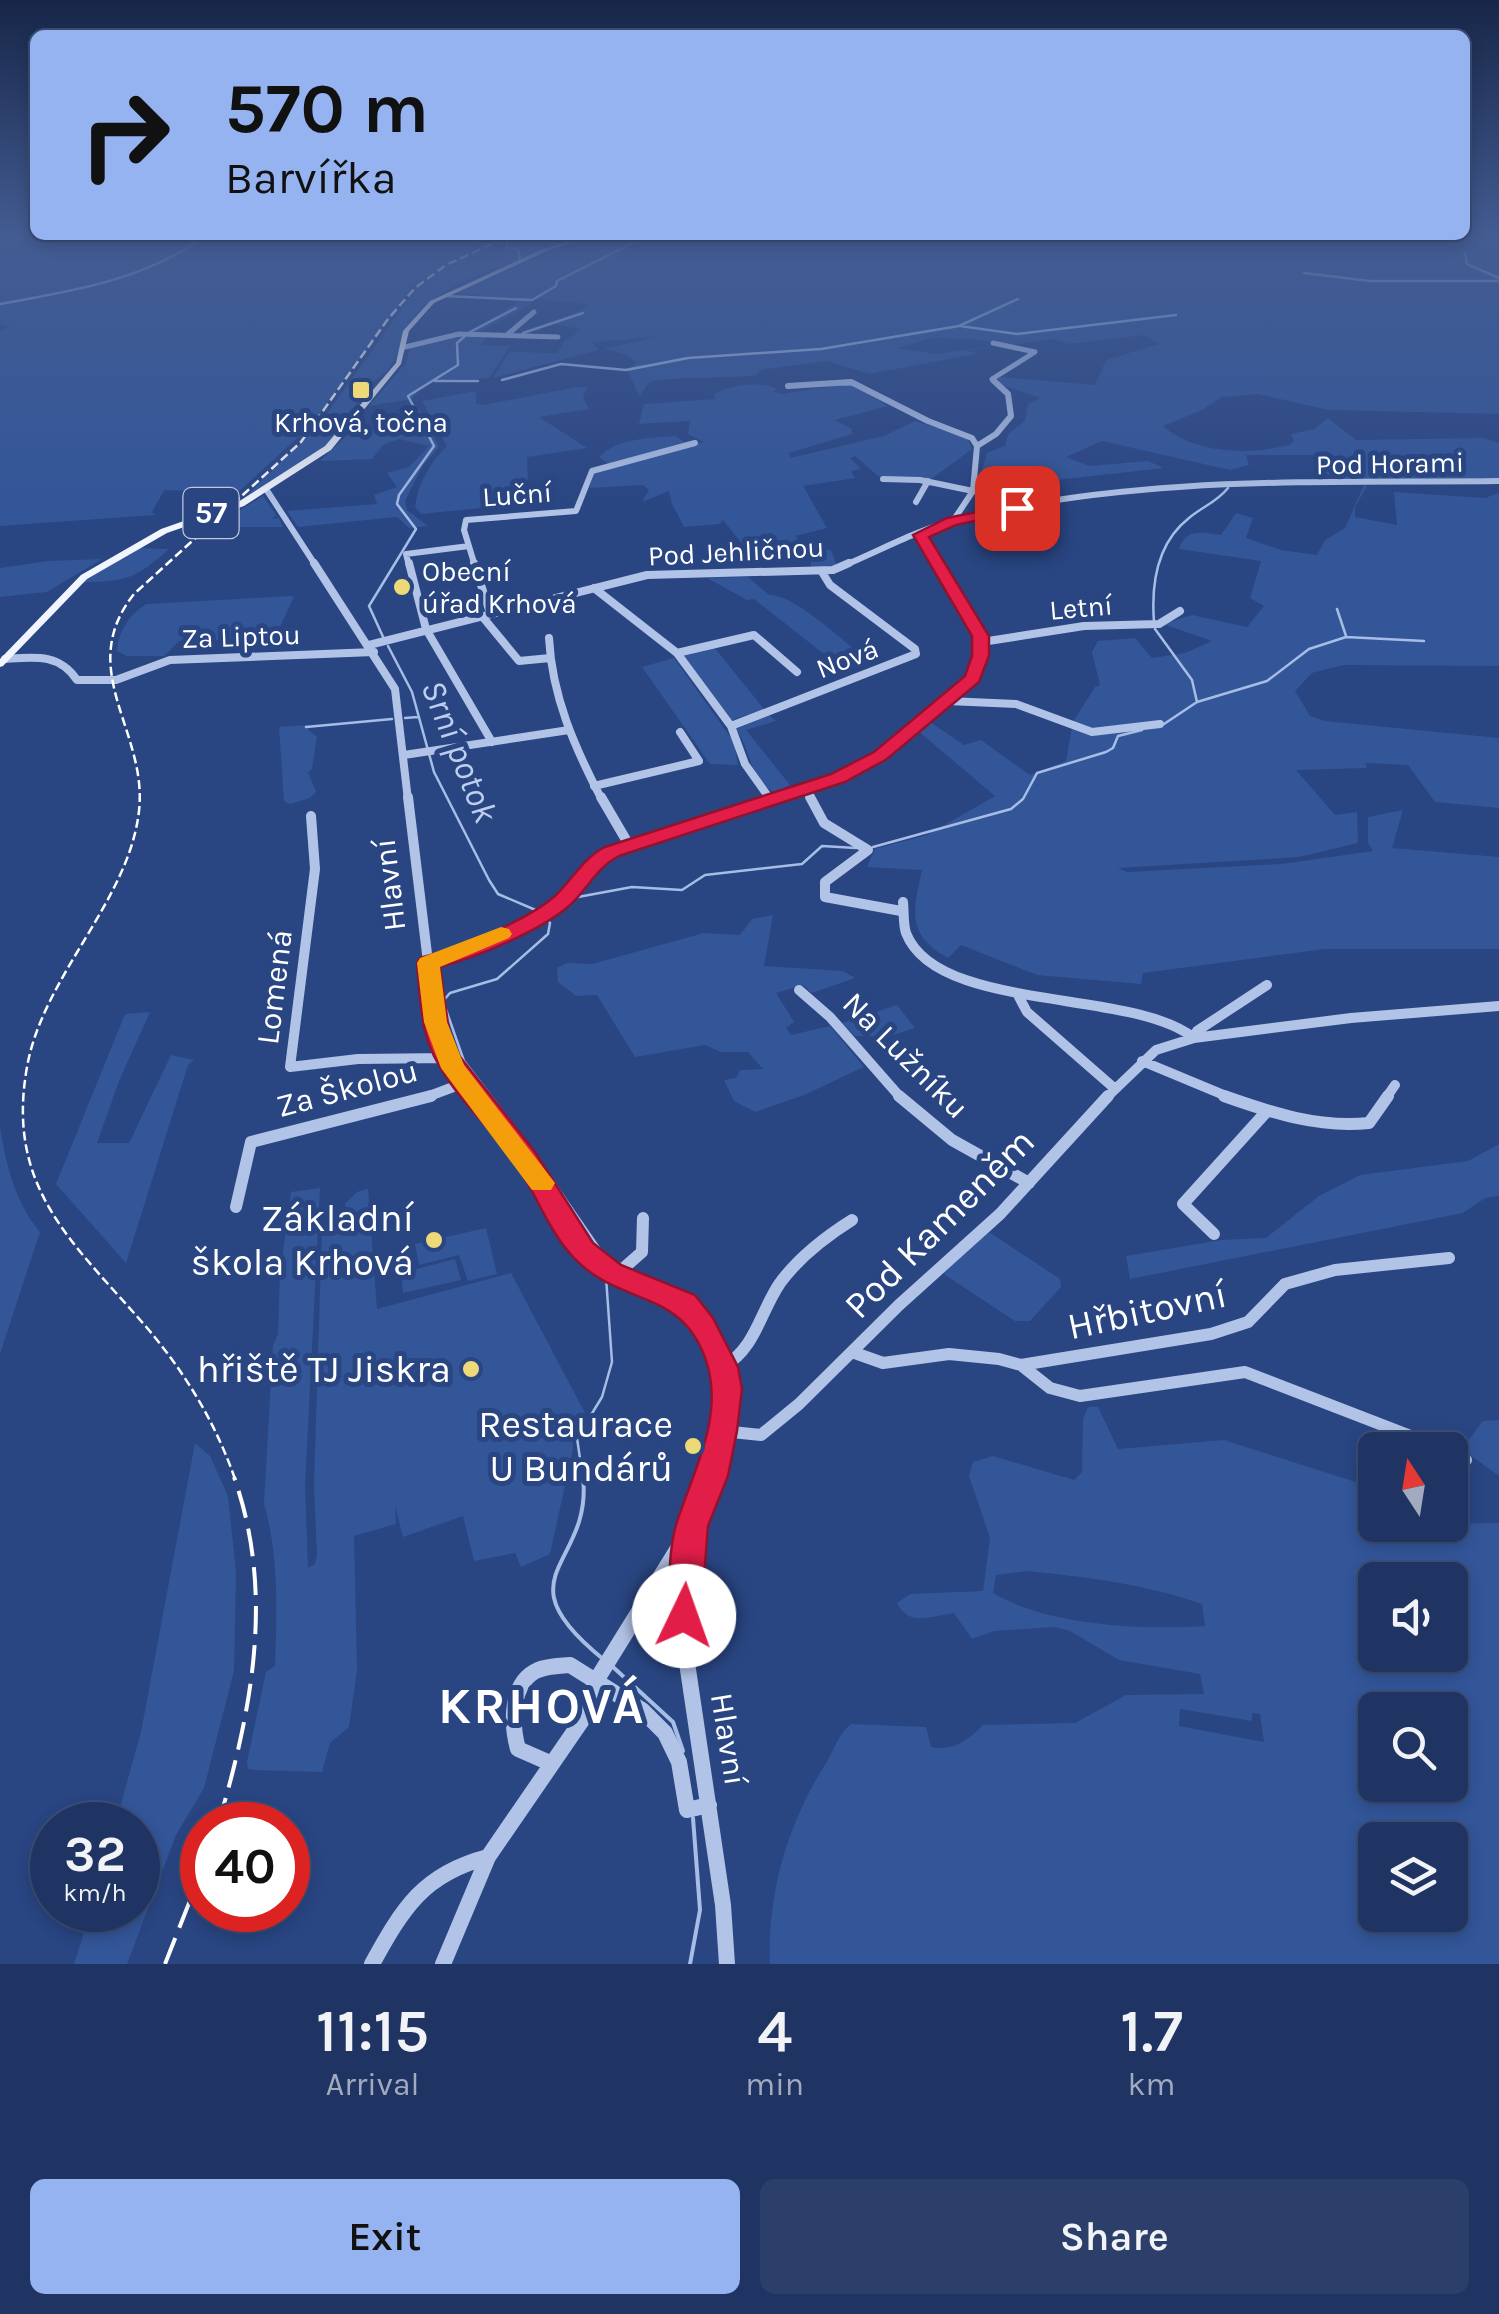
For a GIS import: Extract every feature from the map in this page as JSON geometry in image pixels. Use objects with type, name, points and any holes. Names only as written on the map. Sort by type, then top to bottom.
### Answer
[{"type":"main road","name":"57","points":[[2,662],[84,577],[158,534],[238,506],[313,460],[341,436],[399,364],[407,330]]},
{"type":"street","points":[[507,334],[512,330]]},
{"type":"street","points":[[405,347],[468,334],[558,336]]},
{"type":"street","points":[[977,446],[996,434],[1011,416],[1008,394],[992,379],[1035,352],[993,343]]},
{"type":"street","points":[[788,386],[851,382],[928,422],[965,434],[977,446]]},
{"type":"street","name":"Luční","points":[[486,614],[463,524],[466,520],[576,511],[582,506],[592,471],[696,442]]},
{"type":"street","points":[[952,522],[973,490],[977,446]]},
{"type":"street","points":[[883,479],[928,481],[973,490]]},
{"type":"street","points":[[916,502],[928,481]]},
{"type":"street","name":"Pod Horami","points":[[1280,484],[1499,481]]},
{"type":"street","name":"Pod Jehličnou","points":[[371,648],[426,629],[647,575],[822,572],[842,568],[952,522],[1040,504],[1212,483],[1280,484]]},
{"type":"street","name":"Hlavní","points":[[266,489],[395,689],[437,1031],[448,1058],[517,1146],[583,1250],[597,1265],[614,1274],[684,1303],[703,1326],[723,1367],[727,1389],[722,1431],[712,1476],[692,1526],[684,1588],[684,1634],[699,1808],[727,1964]]},
{"type":"street","points":[[428,963],[452,957],[543,913],[562,901],[600,858],[862,768],[948,701],[978,669],[982,642],[920,535]]},
{"type":"street","points":[[469,546],[406,554],[426,629],[492,742]]},
{"type":"street","name":"Nová","points":[[731,726],[916,654],[915,649],[830,585],[822,572]]},
{"type":"street","points":[[594,588],[677,653],[731,726],[742,746],[744,764],[770,798]]},
{"type":"street","name":"Letní","points":[[982,642],[1084,626],[1159,624],[1180,611]]},
{"type":"street","points":[[486,614],[519,660],[550,658]]},
{"type":"street","points":[[677,653],[754,635],[797,672]]},
{"type":"street","points":[[550,638],[550,658],[568,730],[594,786],[629,845]]},
{"type":"street","name":"Za Liptou","points":[[2,662],[62,660],[71,666],[78,680],[89,683],[122,678],[170,660],[371,648]]},
{"type":"street","points":[[948,701],[1016,704],[1092,732],[1160,724]]},
{"type":"street","points":[[404,755],[568,730]]},
{"type":"street","points":[[594,786],[699,761],[680,732]]},
{"type":"street","points":[[807,787],[819,820],[868,850],[825,882],[825,896],[902,906],[911,942],[926,956],[1019,997],[1147,1014],[1172,1022],[1194,1038]]},
{"type":"street","name":"Lomená","points":[[310,816],[315,870],[290,1067],[358,1059],[448,1058]]},
{"type":"street","name":"Pod Kameněm","points":[[1194,1038],[1197,1032],[1268,985]]},
{"type":"street","name":"Na Lužníku","points":[[800,990],[818,1004],[935,1130],[1028,1183]]},
{"type":"street","points":[[1019,997],[1027,1012],[1114,1088]]},
{"type":"street","name":"Pod Kameněm","points":[[722,1431],[752,1436],[765,1433],[1028,1183],[1114,1088],[1156,1050],[1194,1038],[1351,1018],[1499,1006]]},
{"type":"street","points":[[1142,1060],[1267,1111],[1357,1126],[1368,1124],[1377,1115],[1395,1085]]},
{"type":"street","name":"Za Školou","points":[[236,1207],[251,1142],[407,1105],[464,1082]]},
{"type":"street","points":[[1214,1234],[1183,1204],[1267,1111]]},
{"type":"street","points":[[614,1274],[641,1254],[645,1242],[642,1218]]},
{"type":"street","points":[[723,1367],[739,1358],[778,1286],[799,1260],[852,1220]]},
{"type":"street","name":"Hřbitovní","points":[[1020,1365],[1211,1334],[1248,1322],[1285,1284],[1335,1270],[1449,1258]]},
{"type":"street","points":[[852,1352],[883,1363],[962,1354],[1020,1365],[1050,1388],[1080,1396],[1246,1372],[1400,1432]]},
{"type":"street","points":[[443,1964],[488,1857],[589,1710],[598,1678],[692,1526]]},
{"type":"street","points":[[550,1763],[518,1750],[518,1691],[525,1678],[537,1670],[570,1665],[598,1678],[662,1727],[676,1750],[699,1808]]},
{"type":"street","points":[[372,1964],[402,1909],[419,1890],[440,1872],[488,1857]]},
{"type":"shaded area","points":[[0,330],[381,330],[310,426],[221,508],[208,511],[224,499],[216,492],[164,490],[152,512],[155,515],[0,526]]},
{"type":"shaded area","points":[[387,330],[407,330],[387,371],[356,389],[355,406],[333,438],[240,502],[318,426]]},
{"type":"shaded area","points":[[484,330],[478,333],[488,335],[481,345],[510,346],[489,378],[437,381],[419,390],[412,399],[369,406],[406,363],[410,348]]},
{"type":"shaded area","points":[[580,330],[1499,330],[1499,414],[1329,410],[1258,394],[1222,397],[1163,426],[1206,447],[1240,451],[1289,445],[1294,441],[1291,434],[1314,429],[1328,418],[1356,440],[1483,438],[1499,443],[1499,478],[1339,480],[1326,473],[1320,455],[1246,455],[1249,465],[1230,470],[1102,441],[1066,457],[1089,466],[1148,461],[1164,468],[1038,482],[981,475],[987,453],[1005,446],[1008,434],[1025,421],[1028,404],[1040,398],[999,384],[997,377],[1095,385],[1106,360],[1159,344],[1145,335],[1068,344],[1054,339],[1010,345],[932,338],[898,348],[936,354],[1000,345],[967,351],[977,353],[971,355],[869,374],[827,361],[761,370],[757,375],[655,381],[639,396],[627,369],[637,363],[625,354],[603,349],[657,337],[591,342],[599,350],[493,378],[509,352],[557,353]]},
{"type":"shaded area","points":[[850,383],[888,406],[835,420],[852,429],[852,434],[789,453],[790,458],[884,436],[915,421],[967,437],[972,449],[930,480],[878,476],[855,456],[850,458],[861,469],[851,471],[855,478],[803,486],[827,528],[795,536],[808,547],[831,550],[837,566],[811,568],[811,556],[798,544],[743,545],[723,520],[720,524],[684,527],[669,491],[642,502],[649,490],[643,485],[590,488],[593,473],[704,442],[688,434],[690,421],[639,424],[644,404],[715,399],[714,394],[745,385],[771,386],[778,389],[773,392],[782,394]]},
{"type":"shaded area","points":[[587,387],[583,398],[589,409],[539,417],[587,448],[527,457],[528,486],[543,489],[550,501],[421,514],[415,507],[426,474],[447,446],[422,401],[476,391],[476,404],[483,405]]},
{"type":"shaded area","points":[[419,409],[439,447],[423,465],[405,501],[407,510],[428,526],[409,528],[397,517],[298,527],[287,511],[377,504],[374,495],[397,487],[387,473],[409,467],[429,446],[399,439],[383,445],[372,459],[320,461],[353,430],[414,424],[409,410]]},
{"type":"shaded area","points":[[675,436],[686,443],[609,464],[599,457],[624,443]]},
{"type":"shaded area","points":[[1364,485],[1367,486],[1355,507],[1355,517],[1397,525],[1394,492],[1485,498],[1499,493],[1499,666],[1343,665],[1312,673],[1295,691],[1310,716],[1325,721],[1499,738],[1499,808],[1435,802],[1408,765],[1365,763],[1367,768],[1296,770],[1335,815],[1357,812],[1358,843],[1299,857],[1118,868],[1127,872],[1282,864],[1373,851],[1368,843],[1368,817],[1403,810],[1392,848],[1499,857],[1499,949],[1324,949],[1143,973],[1141,984],[1037,975],[961,945],[948,958],[934,949],[916,921],[922,870],[867,867],[875,849],[927,835],[995,796],[918,731],[930,722],[964,745],[981,740],[1030,775],[1066,761],[1073,722],[1100,685],[1092,652],[1098,641],[1135,638],[1152,658],[1185,653],[1212,641],[1163,624],[1192,615],[1247,627],[1264,606],[1250,598],[1261,561],[1179,549],[1186,537],[1196,533],[1221,535],[1236,513],[1253,518],[1246,538],[1281,550],[1317,555],[1325,540],[1345,528]]},
{"type":"shaded area","points":[[263,496],[276,515],[272,519],[279,518],[283,527],[213,527]]},
{"type":"shaded area","points":[[139,548],[169,549],[130,576],[82,582]]},
{"type":"shaded area","points":[[102,559],[47,592],[0,597],[0,568]]},
{"type":"shaded area","points":[[748,577],[769,595],[803,609],[860,654],[834,662],[754,599],[747,600],[707,578]]},
{"type":"shaded area","points":[[294,597],[279,629],[282,637],[277,639],[179,641],[164,656],[127,656],[117,651],[126,624],[147,604]]},
{"type":"shaded area","points":[[714,647],[764,709],[732,720],[683,654]]},
{"type":"shaded area","points":[[674,658],[734,742],[738,765],[710,764],[642,667]]},
{"type":"shaded area","points":[[769,715],[776,721],[746,730],[790,785],[774,792],[755,772],[736,729]]},
{"type":"shaded area","points":[[308,725],[309,731],[317,736],[312,769],[308,772],[316,792],[290,804],[284,801],[279,727]]},
{"type":"shaded area","points":[[773,915],[764,966],[843,971],[855,978],[812,993],[803,985],[776,993],[794,1022],[786,1028],[791,1035],[830,1026],[864,1067],[755,1112],[734,1101],[724,1080],[736,1078],[740,1070],[763,1069],[748,1052],[721,1052],[705,1045],[635,1057],[597,995],[576,996],[558,982],[557,968],[567,963],[592,964],[704,933],[740,935],[752,919]]},
{"type":"shaded area","points":[[897,1005],[915,1028],[878,1040],[855,1036],[842,1023]]},
{"type":"shaded area","points":[[150,1012],[97,1143],[129,1143],[171,1055],[194,1060],[188,1065],[126,1263],[56,1184],[125,1014]]},
{"type":"shaded area","points":[[0,1127],[13,1182],[40,1232],[0,1354]]},
{"type":"shaded area","points":[[1499,1144],[1499,1196],[1485,1198],[1463,1213],[1130,1279],[1126,1256],[1221,1240],[1266,1238],[1319,1196],[1360,1175],[1468,1161]]},
{"type":"shaded area","points":[[320,1188],[305,1487],[308,1568],[315,1564],[317,1555],[314,1485],[322,1228],[337,1223],[342,1231],[347,1231],[345,1204],[357,1192],[368,1189],[377,1309],[511,1273],[585,1413],[572,1436],[573,1449],[550,1554],[521,1567],[515,1553],[474,1561],[463,1516],[403,1537],[395,1506],[396,1524],[354,1536],[357,1670],[349,1727],[330,1743],[322,1772],[254,1770],[248,1769],[247,1762],[266,1672],[275,1666],[275,1564],[264,1503],[280,1274],[291,1192]]},
{"type":"shaded area","points":[[486,1228],[497,1274],[468,1281],[459,1255],[419,1265],[415,1244]]},
{"type":"shaded area","points":[[989,1232],[1060,1279],[1061,1287],[1030,1321],[1015,1321],[945,1275],[944,1271]]},
{"type":"shaded area","points":[[455,1259],[461,1280],[403,1293],[401,1273]]},
{"type":"shaded area","points":[[1088,1407],[1098,1407],[1118,1449],[1224,1440],[1358,1483],[1358,1542],[1468,1542],[1468,1524],[1499,1523],[1499,1964],[770,1964],[776,1885],[791,1834],[813,1786],[851,1724],[926,1727],[931,1747],[947,1747],[966,1740],[983,1725],[1075,1723],[1126,1695],[1204,1694],[1200,1674],[1119,1660],[1070,1631],[1055,1627],[994,1631],[972,1639],[954,1613],[914,1618],[897,1603],[910,1594],[983,1591],[990,1538],[969,1476],[973,1462],[993,1456],[1074,1480],[1082,1472],[1083,1419]],"holes":[[[1027,1571],[1137,1586],[1202,1604],[1205,1626],[1125,1626],[1068,1619],[1041,1613],[993,1593],[996,1575]],[[1180,1709],[1252,1721],[1252,1713],[1260,1714],[1264,1742],[1179,1726]]]},
{"type":"shaded area","points":[[1499,1420],[1499,1476],[1468,1453],[1468,1441],[1483,1421]]},
{"type":"shaded area","points":[[195,1443],[210,1456],[228,1496],[236,1573],[234,1671],[204,1788],[196,1802],[180,1802],[180,1828],[160,1877],[160,1802],[121,1802],[141,1732]]},
{"type":"shaded area","points":[[84,1932],[139,1932],[127,1964],[74,1964]]},
{"type":"waterway","name":"Srní potok","points":[[470,332],[474,330]]},
{"type":"waterway","points":[[523,333],[533,330]]},
{"type":"waterway","points":[[502,380],[561,364],[626,370],[688,358],[821,349],[937,330]]},
{"type":"waterway","points":[[986,330],[1017,334],[1053,330]]},
{"type":"waterway","name":"Srní potok","points":[[384,639],[369,606],[416,529],[397,504],[399,495],[434,446],[408,396],[458,365],[457,343],[464,337]]},
{"type":"waterway","points":[[435,381],[478,381]]},
{"type":"waterway","points":[[1154,622],[1155,579],[1170,539],[1189,518],[1228,488]]},
{"type":"waterway","points":[[1337,609],[1346,636]]},
{"type":"waterway","points":[[1155,629],[1192,680],[1197,702]]},
{"type":"waterway","points":[[1197,702],[1267,681],[1309,649],[1346,637],[1424,641]]},
{"type":"waterway","name":"Srní potok","points":[[388,646],[412,692],[434,772],[489,880],[498,894],[538,911]]},
{"type":"waterway","points":[[1164,724],[1197,702]]},
{"type":"waterway","points":[[405,718],[418,717]]},
{"type":"waterway","points":[[306,727],[392,719]]},
{"type":"waterway","points":[[873,847],[1011,809],[1023,799],[1037,773],[1106,752],[1113,748],[1118,736],[1142,730]]},
{"type":"waterway","points":[[578,897],[632,887],[682,890],[705,875],[802,864],[822,846],[856,848]]},
{"type":"waterway","name":"Srní potok","points":[[545,916],[550,923],[548,934],[497,979],[450,993],[443,1001],[464,1061],[524,1139],[604,1255],[605,1264]]},
{"type":"waterway","name":"Srní potok","points":[[583,1479],[577,1438],[602,1397],[612,1362],[606,1277]]},
{"type":"waterway","name":"Srní potok","points":[[583,1479],[576,1531],[557,1570],[553,1588],[557,1607],[572,1630],[603,1659]]},
{"type":"waterway","name":"Srní potok","points":[[613,1667],[673,1722],[683,1751]]},
{"type":"waterway","name":"Srní potok","points":[[690,1964],[700,1910],[693,1818]]},
{"type":"railway","points":[[235,1479],[209,1419],[175,1364],[72,1241],[36,1182],[26,1148],[23,1110],[27,1067],[50,1001],[120,876],[139,811],[134,754],[112,675],[111,649],[117,622],[134,594],[301,442],[380,330]]},
{"type":"railway","points":[[224,1802],[249,1695],[256,1608],[254,1564],[234,1477]]},
{"type":"railway","points":[[165,1964],[180,1926]]},
{"type":"slow traffic","points":[[501,934],[452,957],[428,963],[435,1022],[453,1068],[542,1183]]},
{"type":"place","name":"Krhová, točna","points":[[361,390]]},
{"type":"place","name":"Obecní úřad Krhová","points":[[402,587]]},
{"type":"place","name":"Základní škola Krhová","points":[[434,1240]]},
{"type":"place","name":"hřiště TJ Jiskra","points":[[471,1369]]},
{"type":"place","name":"Restaurace U Bundárů","points":[[693,1446]]},
{"type":"district","name":"KRHOVÁ","points":[[542,1705]]},
{"type":"route","points":[[684,1616],[692,1526],[712,1476],[722,1431],[727,1389],[723,1367],[703,1326],[684,1303],[612,1273],[593,1262],[583,1250],[526,1158],[445,1054],[437,1031],[428,963],[452,957],[540,915],[562,901],[585,872],[612,852],[838,778],[881,756],[972,678],[981,656],[981,636],[920,535],[952,522],[1017,508]]}]
